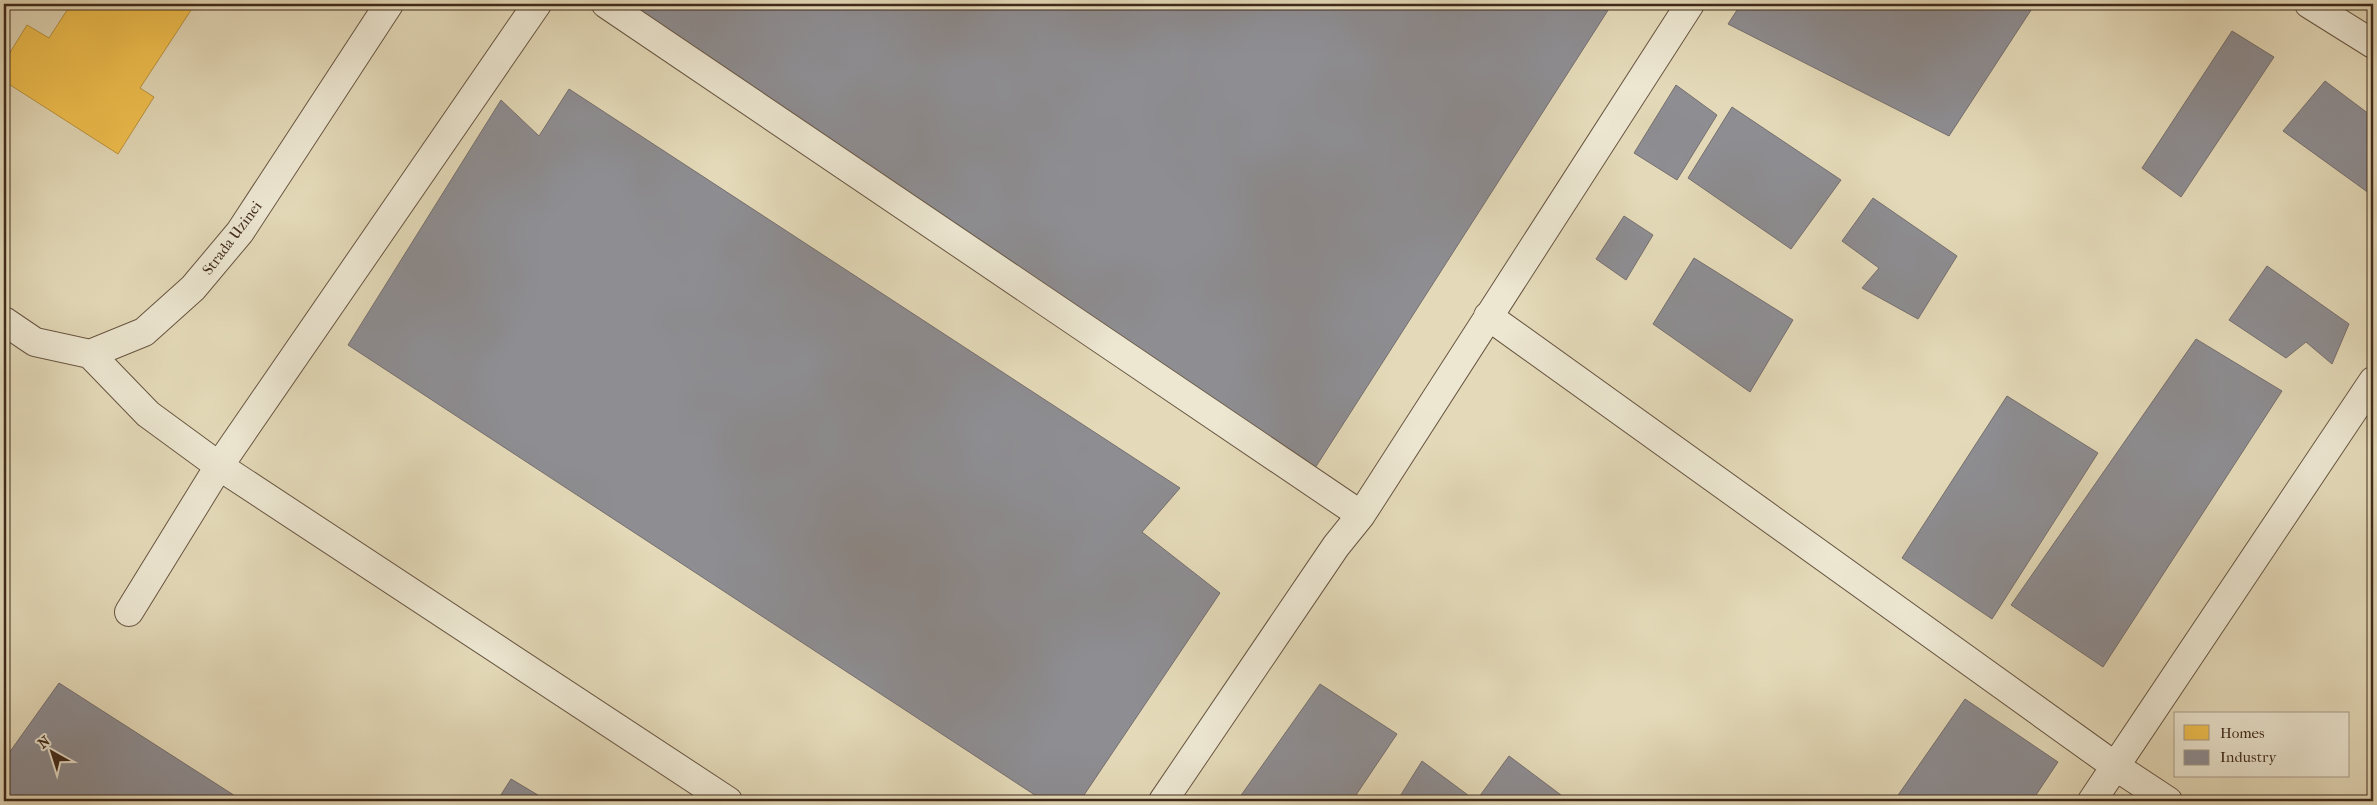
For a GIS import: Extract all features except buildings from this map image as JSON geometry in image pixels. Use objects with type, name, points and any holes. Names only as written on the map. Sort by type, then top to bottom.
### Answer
[{"type":"street","name":"Strada Uzinei","points":[[90,354],[144,332],[194,288],[240,232],[389,4]]},
{"type":"street","points":[[129,612],[219,466],[537,4]]},
{"type":"street","points":[[606,4],[1361,515]]},
{"type":"street","points":[[1163,801],[1336,546],[1361,515],[1690,4]]},
{"type":"street","points":[[2309,4],[2373,44]]},
{"type":"street","points":[[1488,316],[2115,766],[2168,801]]},
{"type":"street","points":[[4,321],[35,342],[90,354],[148,414],[219,466],[728,801]]},
{"type":"street","points":[[2092,801],[2373,381]]}]
